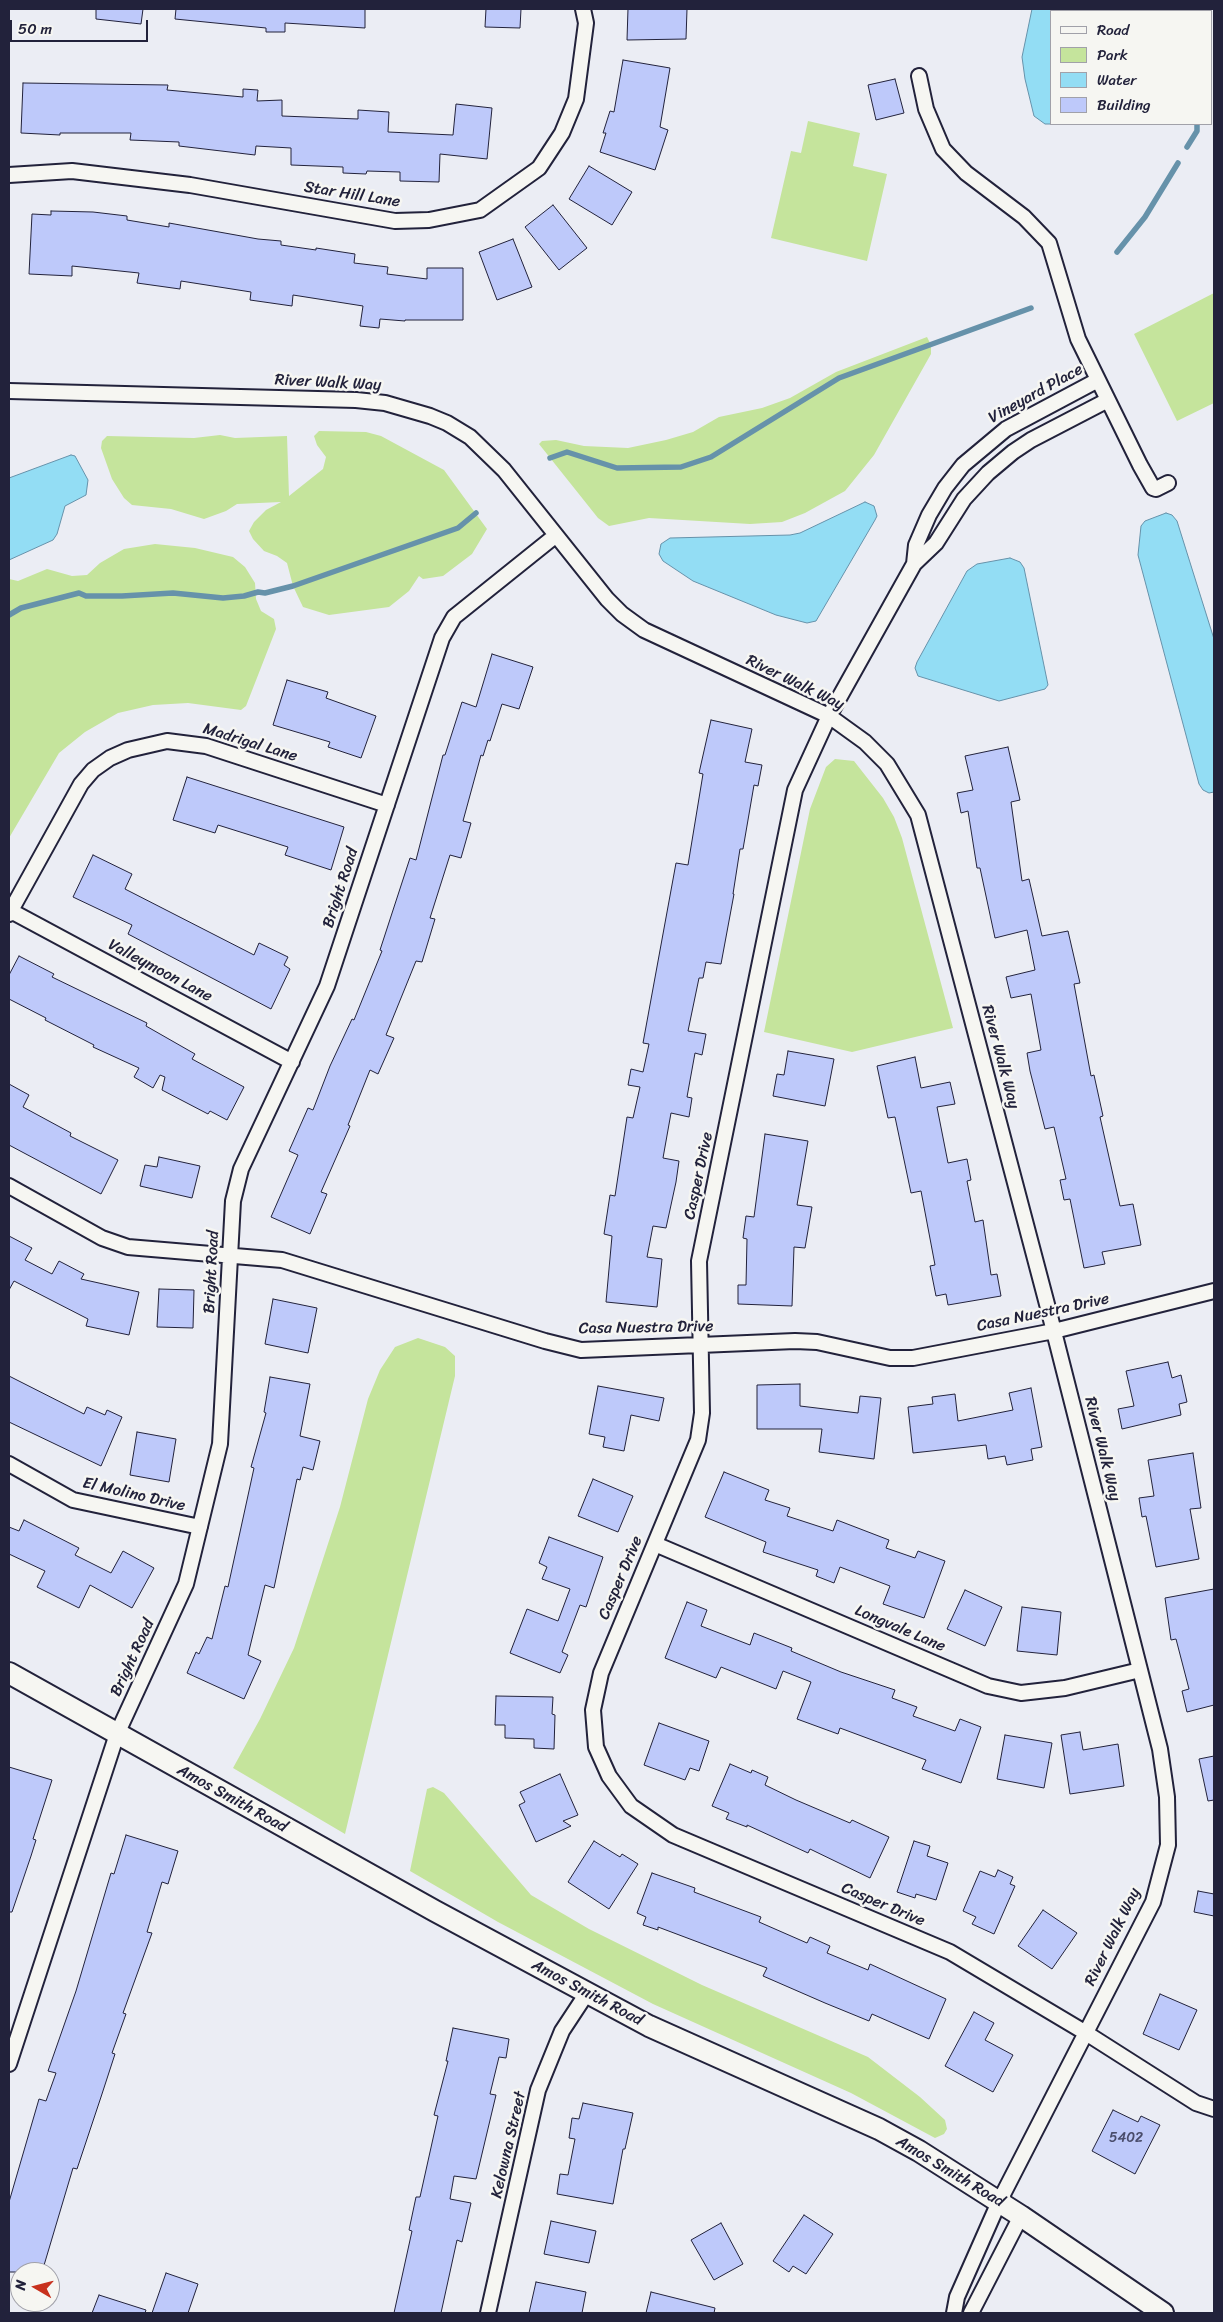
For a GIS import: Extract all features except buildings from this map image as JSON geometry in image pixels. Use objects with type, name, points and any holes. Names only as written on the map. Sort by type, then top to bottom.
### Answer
[{"type":"street","name":"Star Hill Lane","points":[[9,174],[72,171],[170,183],[395,221],[429,220],[480,210],[539,168],[562,133],[576,99],[586,23],[583,9]]},
{"type":"street","points":[[919,76],[926,109],[943,149],[966,173],[1031,223],[1048,243],[1059,273],[1070,318],[1098,380],[1151,486],[1156,489],[1168,483]]},
{"type":"street","name":"Vineyard Place","points":[[914,564],[916,545],[929,515],[945,488],[963,465],[1006,429],[1098,380]]},
{"type":"street","name":"River Walk Way","points":[[9,391],[385,403],[430,416],[462,431],[504,470],[607,599],[622,614],[644,630],[829,716],[865,742],[887,764],[918,815],[1054,1331],[1140,1670],[1160,1749],[1167,1797],[1168,1846],[1152,1902],[999,2202],[957,2297],[954,2313]]},
{"type":"street","name":"Vineyard Place","points":[[829,716],[914,564],[931,549],[964,499],[999,463],[1031,440],[1108,400]]},
{"type":"street","name":"Bright Road","points":[[9,2064],[117,1734],[186,1584],[220,1444],[233,1201],[241,1169],[327,986],[442,638],[454,617],[556,536]]},
{"type":"street","name":"Casper Drive","points":[[829,716],[795,790],[699,1261],[702,1413],[698,1440],[601,1673],[593,1710],[596,1747],[609,1776],[631,1806],[673,1835],[950,1952],[1086,2033],[1196,2103],[1214,2110]]},
{"type":"street","name":"Madrigal Lane","points":[[10,912],[81,784],[94,770],[110,758],[128,750],[167,741],[206,746],[387,805]]},
{"type":"street","name":"Valleymoon Lane","points":[[10,912],[292,1062]]},
{"type":"street","name":"Casa Nuestra Drive","points":[[9,1186],[102,1238],[128,1247],[282,1260],[545,1341],[581,1350],[794,1341],[818,1342],[890,1358],[904,1358],[1054,1331],[1214,1291]]},
{"type":"street","name":"El Molino Drive","points":[[9,1464],[73,1500],[200,1527]]},
{"type":"street","name":"Longvale Lane","points":[[655,1544],[988,1686],[1021,1693],[1065,1688],[1140,1670]]},
{"type":"street","name":"Amos Smith Road","points":[[9,1673],[434,1911],[649,2026],[878,2129],[919,2151],[1021,2216],[1163,2313]]},
{"type":"street","name":"Kelowna Street","points":[[488,2313],[538,2090],[562,2031],[587,1993]]},
{"type":"street","points":[[971,2313],[1021,2216]]},
{"type":"green space","points":[[808,121],[860,133],[853,166],[887,174],[867,261],[771,238],[791,151],[801,153]]},
{"type":"green space","points":[[1214,293],[1214,403],[1177,421],[1134,334]]},
{"type":"green space","points":[[927,337],[931,345],[931,354],[874,455],[845,491],[805,513],[782,522],[750,524],[649,518],[609,526],[598,518],[539,444],[542,441],[556,440],[584,446],[628,448],[666,440],[693,432],[719,417],[762,408],[790,398],[836,372]]},
{"type":"green space","points":[[319,431],[366,432],[381,436],[444,470],[487,529],[472,554],[443,576],[423,579],[419,576],[409,591],[389,607],[329,615],[303,607],[293,586],[287,563],[277,556],[264,551],[253,539],[249,531],[254,522],[266,510],[281,502],[237,504],[226,511],[204,519],[171,509],[132,505],[124,498],[112,479],[101,448],[102,441],[107,436],[194,438],[220,435],[235,438],[287,436],[289,496],[323,469],[326,457],[317,445],[314,436]]},
{"type":"green space","points":[[155,544],[195,548],[233,557],[245,567],[255,583],[256,599],[261,611],[274,619],[276,629],[246,706],[241,710],[188,703],[153,705],[118,713],[85,732],[59,753],[9,838],[9,579],[18,581],[47,569],[72,576],[87,575],[100,563],[124,549]]},
{"type":"green space","points":[[835,759],[854,761],[883,798],[894,817],[902,838],[953,1028],[852,1052],[764,1032],[810,809],[826,767]]},
{"type":"green space","points":[[418,1338],[445,1347],[455,1356],[455,1376],[345,1834],[233,1768],[260,1719],[294,1648],[340,1507],[368,1399],[380,1370],[395,1347]]},
{"type":"green space","points":[[433,1787],[444,1793],[531,1895],[589,1929],[702,1985],[868,2057],[920,2097],[945,2120],[947,2129],[944,2134],[935,2138],[851,2093],[653,2004],[498,1922],[410,1871],[427,1789]]},
{"type":"water","points":[[1032,9],[1079,9],[1050,10],[1050,124],[1045,124],[1034,116],[1022,57]]},
{"type":"water","points":[[71,455],[75,456],[88,480],[86,495],[65,506],[57,534],[53,540],[9,560],[9,478]]},
{"type":"water","points":[[865,502],[874,506],[877,516],[816,621],[807,623],[776,615],[693,581],[663,561],[659,554],[661,544],[670,538],[790,535],[800,533]]},
{"type":"water","points":[[1166,513],[1172,515],[1177,521],[1214,639],[1214,792],[1209,793],[1203,790],[1199,784],[1138,555],[1141,526],[1145,521]]},
{"type":"water","points":[[1010,558],[1020,562],[1024,568],[1048,685],[1045,689],[999,701],[918,676],[915,668],[917,662],[967,571],[977,564]]},
{"type":"waterway","points":[[1187,147],[1197,131],[1197,125]]},
{"type":"waterway","points":[[1117,252],[1145,217],[1178,163]]},
{"type":"waterway","points":[[550,458],[567,452],[617,468],[681,467],[711,457],[839,378],[1031,308]]},
{"type":"waterway","points":[[9,615],[21,608],[79,593],[86,596],[173,593],[223,598],[244,596],[258,592],[265,593],[293,586],[458,528],[476,513]]}]
